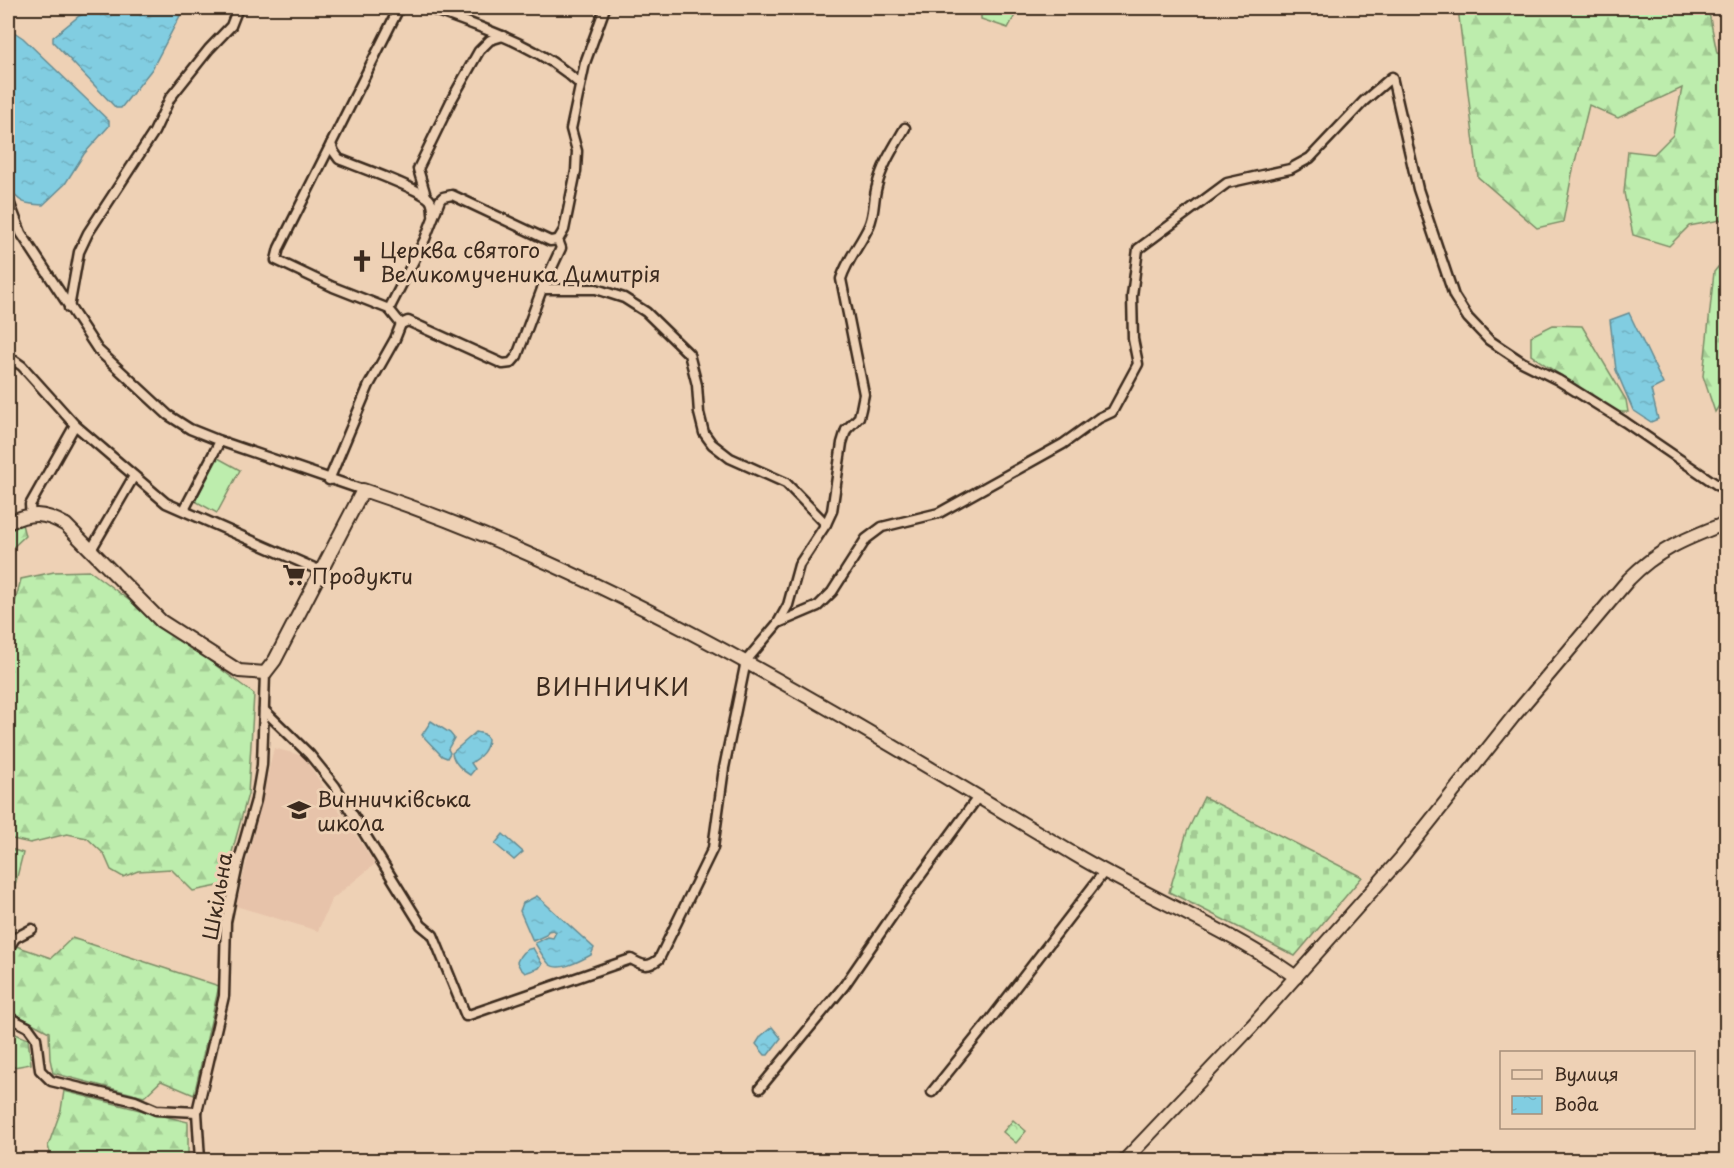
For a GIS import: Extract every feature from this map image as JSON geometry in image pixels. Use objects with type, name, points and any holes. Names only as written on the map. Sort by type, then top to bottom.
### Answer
[{"type":"street","points":[[69,308],[79,252],[88,233],[154,132],[170,98],[209,49],[231,26],[238,8]]},
{"type":"street","points":[[399,8],[279,248],[276,260],[333,287],[388,309],[401,324]]},
{"type":"street","points":[[429,8],[503,36],[543,56],[567,71],[580,84]]},
{"type":"street","points":[[558,240],[564,230],[576,171],[577,151],[571,129],[580,84],[585,63],[605,8]]},
{"type":"street","points":[[426,196],[418,169],[479,51],[490,40],[503,36]]},
{"type":"street","points":[[778,623],[818,606],[831,592],[866,539],[882,526],[939,513],[1063,444],[1099,418],[1112,412],[1138,364],[1133,339],[1132,296],[1138,249],[1227,183],[1290,169],[1310,159],[1364,101],[1392,77],[1418,189],[1454,296],[1468,318],[1489,340],[1522,362],[1568,386],[1726,491]]},
{"type":"street","points":[[264,710],[310,755],[334,786],[421,925],[433,935],[466,1016],[631,959],[642,966],[651,966],[659,959],[713,848],[724,768],[746,661],[778,623],[788,605],[799,565],[826,524],[832,510],[842,443],[846,430],[859,417],[864,394],[841,279],[844,268],[869,226],[873,214],[875,189],[882,169],[905,128]]},
{"type":"street","points":[[331,144],[339,159],[401,183],[426,196],[432,203],[432,217]]},
{"type":"street","points":[[388,309],[425,239],[432,217],[443,197],[452,195],[550,241],[558,240]]},
{"type":"street","points":[[8,199],[21,233],[98,350],[168,415],[190,429],[329,480],[397,501],[572,574],[746,661],[1104,872],[1215,929],[1296,977]]},
{"type":"street","points":[[329,480],[369,385],[401,324],[408,321],[503,364],[512,363],[517,356],[542,289],[561,248],[558,240]]},
{"type":"street","points":[[542,289],[596,289],[624,298],[646,312],[689,354],[697,385],[699,413],[704,433],[712,444],[730,458],[786,483],[826,524]]},
{"type":"street","points":[[8,368],[15,362],[22,366],[75,425],[166,503],[321,571]]},
{"type":"street","points":[[31,516],[30,505],[75,425]]},
{"type":"street","points":[[184,510],[220,441]]},
{"type":"street","points":[[90,550],[134,476]]},
{"type":"street","points":[[8,523],[20,517],[41,514],[66,525],[161,621],[239,671],[265,673],[275,660],[363,490]]},
{"type":"street","points":[[1125,1161],[1296,977],[1401,858],[1513,717],[1629,579],[1659,553],[1681,541],[1726,523]]},
{"type":"street","name":"Шкільна","points":[[200,1161],[197,1112],[224,996],[226,922],[239,860],[256,800],[262,765],[265,673]]},
{"type":"street","points":[[760,1088],[844,986],[909,890],[978,797]]},
{"type":"street","points":[[932,1092],[1104,872]]},
{"type":"street","points":[[8,949],[15,938],[32,929]]},
{"type":"street","points":[[8,1017],[28,1028],[36,1038],[40,1070],[51,1080],[135,1101],[156,1110],[197,1112]]},
{"type":"shaded area","name":"Винничківська школа","points":[[274,748],[303,756],[375,864],[331,900],[318,931],[236,906]]},
{"type":"green space","points":[[981,8],[1019,8],[1008,28],[981,19]]},
{"type":"green space","points":[[1458,8],[1708,8],[1717,53],[1726,55],[1726,219],[1689,226],[1669,246],[1633,235],[1624,193],[1628,151],[1654,154],[1673,135],[1682,88],[1618,118],[1589,105],[1563,222],[1537,228],[1478,177]]},
{"type":"green space","points":[[1718,267],[1726,276],[1726,395],[1715,412],[1703,376],[1714,272]]},
{"type":"green space","points":[[1553,325],[1582,326],[1626,400],[1628,412],[1615,412],[1531,355],[1531,336]]},
{"type":"green space","points":[[218,458],[240,470],[217,513],[195,501]]},
{"type":"green space","points":[[22,524],[25,536],[8,552],[8,531]]},
{"type":"green space","points":[[90,571],[254,694],[248,794],[223,885],[193,891],[171,869],[138,871],[123,877],[111,870],[104,854],[87,838],[67,834],[30,843],[8,838],[8,775],[11,770],[8,629],[21,579],[54,572]]},
{"type":"green space","points":[[1204,797],[1362,877],[1295,956],[1169,892],[1187,832]]},
{"type":"green space","points":[[8,848],[23,853],[9,909],[8,934]]},
{"type":"green space","points":[[72,938],[219,986],[194,1095],[161,1081],[144,1097],[53,1073],[49,1032],[15,1014],[8,963],[16,946],[51,958]]},
{"type":"green space","points":[[8,1031],[28,1039],[31,1064],[8,1068]]},
{"type":"green space","points":[[64,1091],[188,1122],[188,1160],[52,1160],[48,1146],[61,1110]]},
{"type":"green space","points":[[1013,1120],[1026,1131],[1016,1143],[1003,1132]]},
{"type":"water","points":[[96,8],[187,8],[182,12],[152,69],[121,108],[116,108],[53,42],[53,37],[79,16]]},
{"type":"water","points":[[8,28],[23,38],[109,121],[109,126],[84,154],[65,184],[43,205],[22,202],[8,187]]},
{"type":"water","points":[[1629,313],[1663,384],[1651,390],[1658,419],[1651,422],[1633,410],[1616,370],[1610,320]]},
{"type":"water","points":[[431,721],[454,738],[448,749],[450,753],[447,758],[442,756],[422,735]]},
{"type":"water","points":[[476,732],[484,734],[488,743],[483,753],[471,763],[475,769],[470,775],[454,760],[452,753]]},
{"type":"water","points":[[503,834],[523,852],[514,860],[495,844]]},
{"type":"water","points":[[537,896],[594,948],[591,955],[564,966],[549,964],[535,943],[548,937],[553,938],[556,932],[548,931],[546,935],[533,941],[520,911],[523,903]]},
{"type":"water","points":[[533,948],[542,964],[539,968],[525,973],[517,962],[523,952]]},
{"type":"water","points":[[772,1027],[781,1038],[768,1055],[765,1055],[756,1044],[761,1036]]},
{"type":"place","name":"Церква святого Великомученика Димитрія","points":[[362,261]]},
{"type":"place","name":"Продукти","points":[[294,575]]},
{"type":"place","name":"Винничківська школа","points":[[299,810]]},
{"type":"district","name":"ВИННИЧКИ","points":[[613,686]]}]
